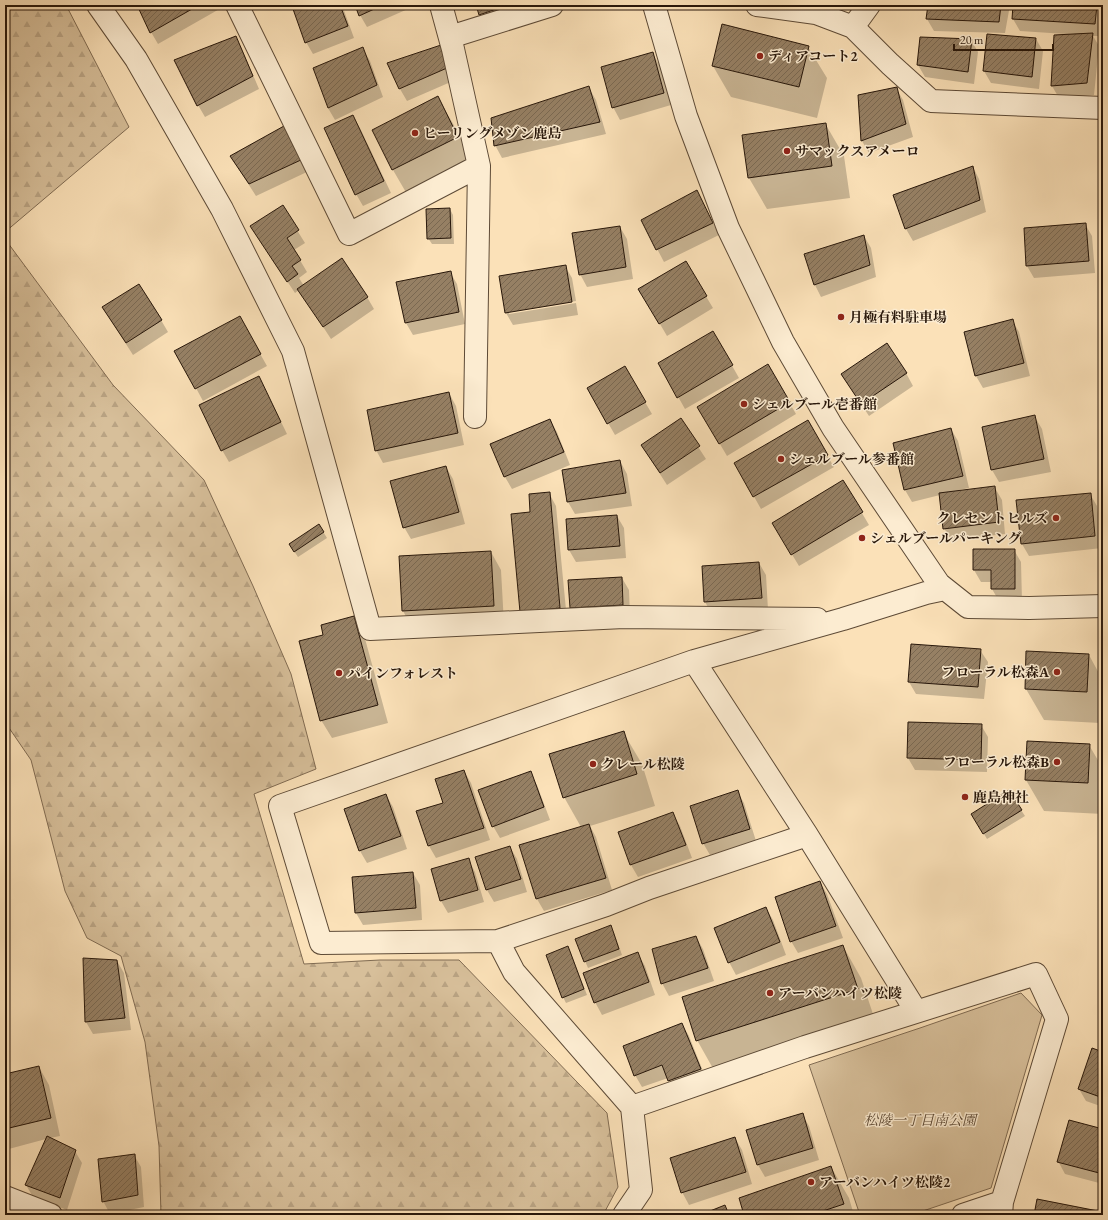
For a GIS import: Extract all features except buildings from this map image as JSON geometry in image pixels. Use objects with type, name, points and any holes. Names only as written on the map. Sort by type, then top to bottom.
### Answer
[{"type":"street","points":[[98,5],[136,59],[222,209],[293,351],[370,629],[624,617],[844,619]]},
{"type":"street","points":[[237,5],[349,234],[479,166]]},
{"type":"street","points":[[441,5],[450,37],[479,166],[475,417]]},
{"type":"street","points":[[450,37],[552,5]]},
{"type":"street","points":[[654,5],[686,116],[728,228],[783,342],[833,428],[939,584],[968,607],[1029,608],[1103,606]]},
{"type":"street","points":[[757,5],[816,13],[853,26],[890,64],[931,101],[1103,108]]},
{"type":"street","points":[[853,26],[855,5]]},
{"type":"street","points":[[853,26],[869,5]]},
{"type":"street","points":[[807,835],[498,941],[321,943],[280,806],[694,661],[844,619],[926,593],[945,589]]},
{"type":"street","points":[[694,661],[807,835],[916,1011]]},
{"type":"street","points":[[498,941],[514,972],[632,1107],[641,1190],[624,1215]]},
{"type":"street","points":[[632,1107],[805,1047],[1036,974],[1057,1018],[1002,1208],[963,1215]]},
{"type":"street","points":[[5,1197],[51,1215]]},
{"type":"green space","points":[[5,5],[66,5],[129,127],[5,232]]},
{"type":"green space","points":[[5,239],[113,385],[204,480],[253,586],[291,674],[316,769],[254,794],[304,964],[380,960],[459,960],[607,1113],[618,1187],[603,1215],[161,1215],[159,1146],[145,1042],[121,956],[87,938],[65,891],[31,760],[5,722]]},
{"type":"green space","name":"松陵一丁目南公園","points":[[1021,993],[1042,1015],[991,1188],[911,1215],[860,1215],[809,1065]]},
{"type":"place","name":"ディアコート2","points":[[760,56]]},
{"type":"place","name":"ヒーリングメゾン鹿島","points":[[415,133]]},
{"type":"place","name":"サマックスアメーロ","points":[[787,151]]},
{"type":"place","name":"月極有料駐車場","points":[[841,317]]},
{"type":"place","name":"シェルブール壱番館","points":[[744,404]]},
{"type":"place","name":"シェルブール参番館","points":[[781,459]]},
{"type":"place","name":"クレセントヒルズ","points":[[1056,518]]},
{"type":"place","name":"シェルブールパーキング","points":[[862,538]]},
{"type":"place","name":"フローラル松森A","points":[[1057,672]]},
{"type":"place","name":"パインフォレスト","points":[[339,673]]},
{"type":"place","name":"フローラル松森B","points":[[1057,762]]},
{"type":"place","name":"クレール松陵","points":[[593,764]]},
{"type":"place","name":"鹿島神社","points":[[965,797]]},
{"type":"place","name":"アーバンハイツ松陵","points":[[770,993]]},
{"type":"place","name":"アーバンハイツ松陵2","points":[[811,1182]]}]
